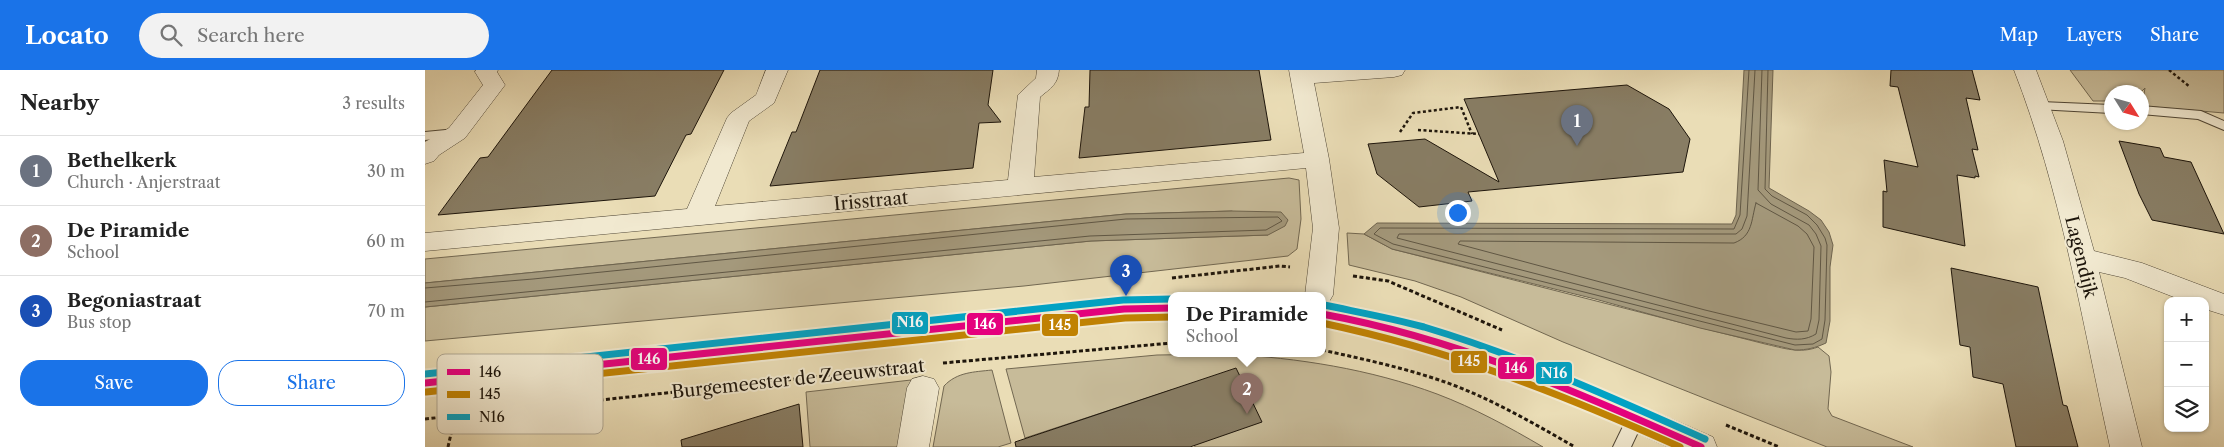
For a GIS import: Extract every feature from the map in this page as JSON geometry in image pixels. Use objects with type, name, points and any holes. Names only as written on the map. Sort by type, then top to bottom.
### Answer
[{"type":"street","points":[[425,156],[430,150],[457,133],[494,85],[485,72],[487,70]]},
{"type":"street","points":[[697,217],[739,118],[766,98],[777,70]]},
{"type":"street","points":[[1020,187],[1029,95],[1047,80],[1048,70]]},
{"type":"street","points":[[1319,292],[1326,228],[1317,159],[1301,74],[1394,70]]},
{"type":"street","name":"Lagendijk","points":[[2025,70],[2041,106],[2082,258],[2127,447]]},
{"type":"street","name":"Irisstraat","points":[[425,242],[1317,159]]},
{"type":"street","points":[[2082,258],[2132,270],[2224,305]]},
{"type":"street","name":"Burgemeester de Zeeuwstraat","points":[[603,364],[1123,309],[1168,308]]},
{"type":"street","points":[[1326,315],[1369,321],[1450,343],[1636,417],[1701,447]]},
{"type":"street","points":[[913,447],[922,373]]},
{"type":"lane","points":[[2041,106],[2104,109]]},
{"type":"lane","points":[[2149,111],[2201,115],[2224,126]]},
{"type":"lane","points":[[425,136],[457,133]]},
{"type":"lane","points":[[1622,447],[1636,417]]},
{"type":"path","points":[[2169,70],[2190,87]]},
{"type":"path","points":[[1399,132],[1413,113],[1461,107],[1472,134]]},
{"type":"path","points":[[1418,130],[1479,134]]},
{"type":"path","name":"Burgemeester de Zeeuwstraat","points":[[603,402],[922,373],[1168,343]]},
{"type":"path","points":[[1326,351],[1410,370],[1461,388],[1507,408],[1575,447]]},
{"type":"path","points":[[448,447],[451,434]]},
{"type":"shaded area","points":[[2070,70],[2224,70],[2224,113],[2149,107],[2149,85],[2104,85],[2104,101],[2093,101]]},
{"type":"shaded area","points":[[1289,178],[1299,180],[1301,219],[1297,249],[1288,256],[1024,286],[425,341],[425,307],[1091,241],[1268,235],[1232,211],[1126,214],[425,283],[425,259]]},
{"type":"shaded area","points":[[1347,233],[1364,234],[1392,249],[1785,349],[1805,350],[1818,347],[1829,356],[1831,372],[1828,409],[1832,416],[1913,447],[1827,447],[1563,342],[1461,297],[1415,281],[1349,265]]},
{"type":"shaded area","points":[[1168,355],[1168,357],[1280,358],[1360,371],[1412,385],[1451,399],[1543,447],[1195,447],[1171,390],[1025,438],[1006,369]]},
{"type":"shaded area","points":[[992,370],[1011,443],[998,447],[933,447],[944,386],[960,375]]},
{"type":"shaded area","points":[[911,380],[901,447],[810,447],[806,392]]},
{"type":"water","points":[[1744,70],[1773,70],[1769,188],[1821,220],[1829,232],[1833,245],[1830,267],[1830,321],[1826,343],[1822,345],[1795,350],[1700,328],[1595,299],[1392,249],[1364,234],[1377,223],[1732,224],[1736,215]]},
{"type":"water","points":[[1232,211],[1281,212],[1288,220],[1285,226],[1268,235],[1091,241],[425,307],[425,283],[1126,214]]},
{"type":"building","points":[[552,70],[724,70],[691,134],[686,135],[655,196],[438,215],[480,158],[488,157]]},
{"type":"building","points":[[820,70],[993,70],[988,105],[1001,122],[979,123],[973,168],[770,186],[792,132],[796,132]]},
{"type":"building","points":[[1090,70],[1259,70],[1271,140],[1079,158],[1085,107],[1089,107]]},
{"type":"building","points":[[1891,70],[1972,70],[1980,100],[1966,98],[1978,150],[1972,149],[1979,177],[1957,175],[1965,246],[1883,227],[1883,191],[1887,192],[1884,160],[1918,167],[1898,87],[1890,86]]},
{"type":"building","points":[[1627,85],[1669,109],[1690,139],[1683,172],[1468,192],[1472,201],[1419,207],[1377,174],[1368,144],[1425,139],[1499,182],[1464,99]]},
{"type":"building","points":[[2119,141],[2160,148],[2164,157],[2191,162],[2224,234],[2152,220],[2139,194]]},
{"type":"building","points":[[1951,268],[2038,287],[2063,405],[2067,406],[2078,447],[2016,447],[2003,384],[1973,377],[1970,347],[1960,345]]},
{"type":"building","points":[[1236,368],[1262,422],[1190,447],[1016,447],[1015,442]]},
{"type":"building","points":[[799,404],[803,447],[682,447],[681,440]]},
{"type":"transit line","name":"N16","points":[[603,355],[1123,300],[1168,299]]},
{"type":"transit line","name":"N16","points":[[1326,305],[1411,324],[1459,338],[1566,378],[1705,439]]},
{"type":"transit line","name":"146","points":[[603,364],[1124,309],[1168,308]]},
{"type":"transit line","name":"146","points":[[1326,315],[1410,332],[1458,347],[1528,373],[1701,447]]},
{"type":"transit line","name":"145","points":[[603,373],[1125,318],[1168,317]]},
{"type":"transit line","name":"145","points":[[1326,324],[1416,345],[1505,374],[1592,408],[1680,447]]},
{"type":"transit line","name":"N16","points":[[425,374],[437,373]]},
{"type":"transit line","name":"146","points":[[425,383],[437,382]]},
{"type":"transit line","name":"145","points":[[426,392],[437,391]]},
{"type":"place","name":"Bethelkerk","points":[[1577,146]]},
{"type":"place","name":"Begoniastraat","points":[[1126,296]]},
{"type":"place","name":"De Piramide","points":[[1247,414]]}]
